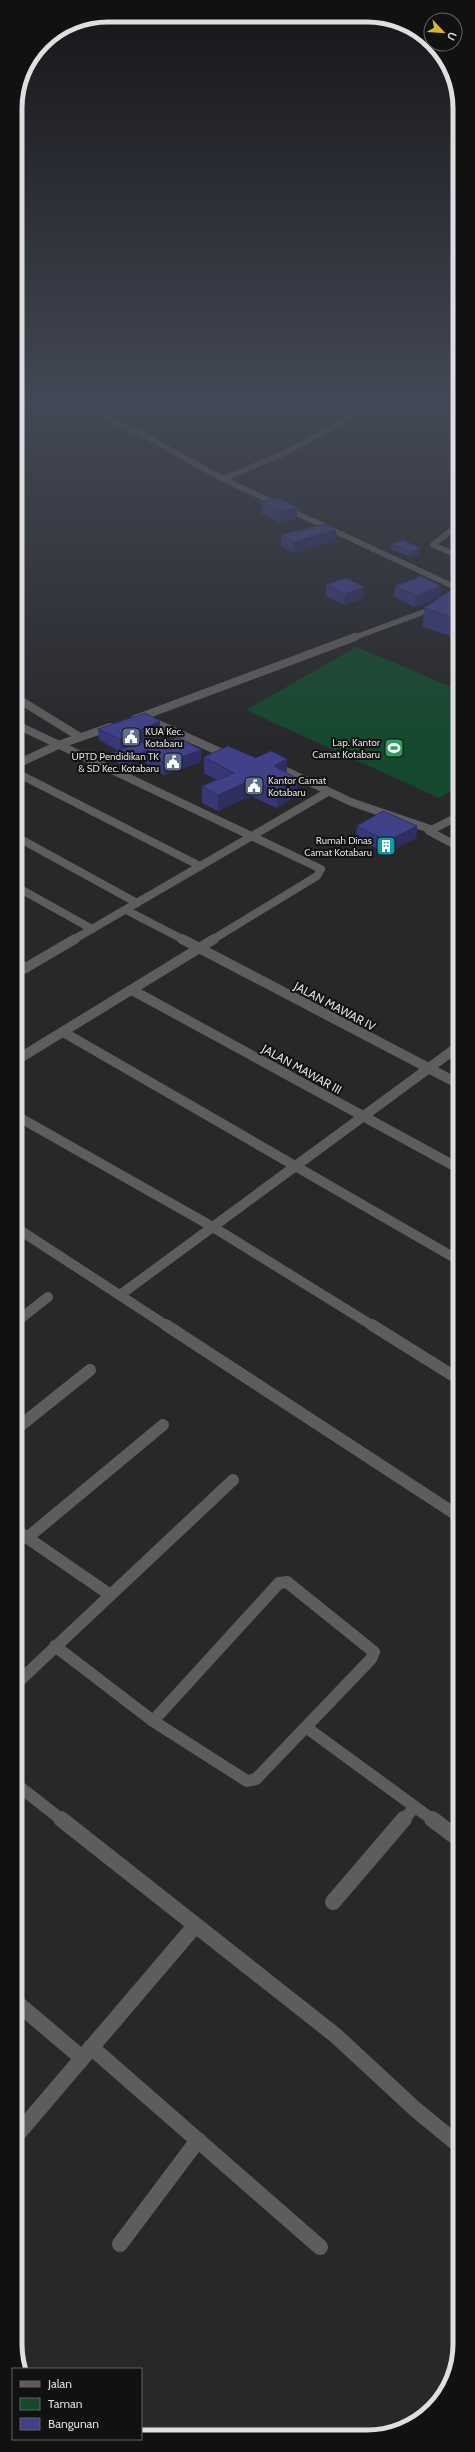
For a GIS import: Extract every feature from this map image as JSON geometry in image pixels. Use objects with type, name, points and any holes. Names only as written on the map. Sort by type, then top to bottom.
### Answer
[{"type":"street","points":[[305,516],[453,586]]},
{"type":"street","points":[[453,529],[433,544],[436,548],[453,554]]},
{"type":"street","points":[[22,762],[58,745],[142,717],[453,601]]},
{"type":"street","points":[[22,701],[80,737]]},
{"type":"street","points":[[142,717],[240,759]]},
{"type":"street","points":[[22,727],[320,869],[320,873],[22,1057]]},
{"type":"street","points":[[268,763],[326,793],[381,816],[430,830],[453,819]]},
{"type":"street","points":[[22,776],[200,866]]},
{"type":"street","points":[[22,970],[326,793]]},
{"type":"street","points":[[430,830],[430,833],[453,844]]},
{"type":"street","points":[[22,840],[137,903]]},
{"type":"street","points":[[22,890],[92,929]]},
{"type":"street","name":"JALAN MAWAR IV","points":[[126,910],[453,1081]]},
{"type":"street","points":[[22,966],[26,968]]},
{"type":"street","name":"JALAN MAWAR III","points":[[132,990],[453,1165]]},
{"type":"street","points":[[63,1032],[453,1257]]},
{"type":"street","points":[[120,1295],[453,1051]]},
{"type":"street","points":[[22,1118],[213,1227],[453,1376]]},
{"type":"street","points":[[22,1231],[453,1511]]},
{"type":"street","points":[[22,1317],[48,1297]]},
{"type":"street","points":[[22,1424],[90,1370]]},
{"type":"street","points":[[27,1538],[163,1425]]},
{"type":"street","points":[[22,1678],[109,1594],[233,1480]]},
{"type":"street","points":[[22,1534],[109,1594]]},
{"type":"street","points":[[55,1646],[153,1721],[248,1781],[256,1779],[307,1728],[371,1659],[374,1652],[287,1582],[279,1583],[153,1721]]},
{"type":"street","points":[[307,1728],[453,1835]]},
{"type":"street","points":[[22,1789],[334,2035],[415,2109],[453,2140]]},
{"type":"street","points":[[333,1902],[415,1807]]},
{"type":"street","points":[[22,2129],[194,1926]]},
{"type":"street","points":[[22,2006],[87,2053],[198,2140],[320,2247]]},
{"type":"street","points":[[120,2244],[198,2140]]},
{"type":"green space","name":"Lap. Kantor Camat Kotabaru","points":[[356,647],[453,687],[453,790],[439,798],[246,710]]},
{"type":"building","points":[[324,524],[336,530],[293,542],[281,535]]},
{"type":"building","points":[[403,540],[420,548],[410,552],[391,544]]},
{"type":"building","points":[[421,576],[441,586],[416,596],[395,586]]},
{"type":"building","points":[[346,578],[364,587],[345,594],[326,585]]},
{"type":"building","points":[[453,590],[453,618],[424,608]]},
{"type":"building","points":[[145,713],[160,721],[120,739],[98,729]]},
{"type":"building","points":[[178,737],[201,750],[164,763],[145,751]]},
{"type":"building","points":[[141,742],[154,747],[123,761],[112,753]]},
{"type":"building","points":[[228,746],[256,758],[271,751],[287,759],[274,766],[298,779],[277,791],[251,780],[218,795],[202,786],[234,773],[204,757]]},
{"type":"building","points":[[383,811],[417,826],[387,841],[357,826]]},
{"type":"place","name":"KUA Kec. Kotabaru","points":[[131,737]]},
{"type":"place","name":"Lap. Kantor Camat Kotabaru","points":[[394,748]]},
{"type":"place","name":"UPTD Pendidikan TK & SD Kec. Kotabaru","points":[[173,762]]},
{"type":"place","name":"Kantor Camat Kotabaru","points":[[254,786]]},
{"type":"place","name":"Rumah Dinas Camat Kotabaru","points":[[386,846]]}]
